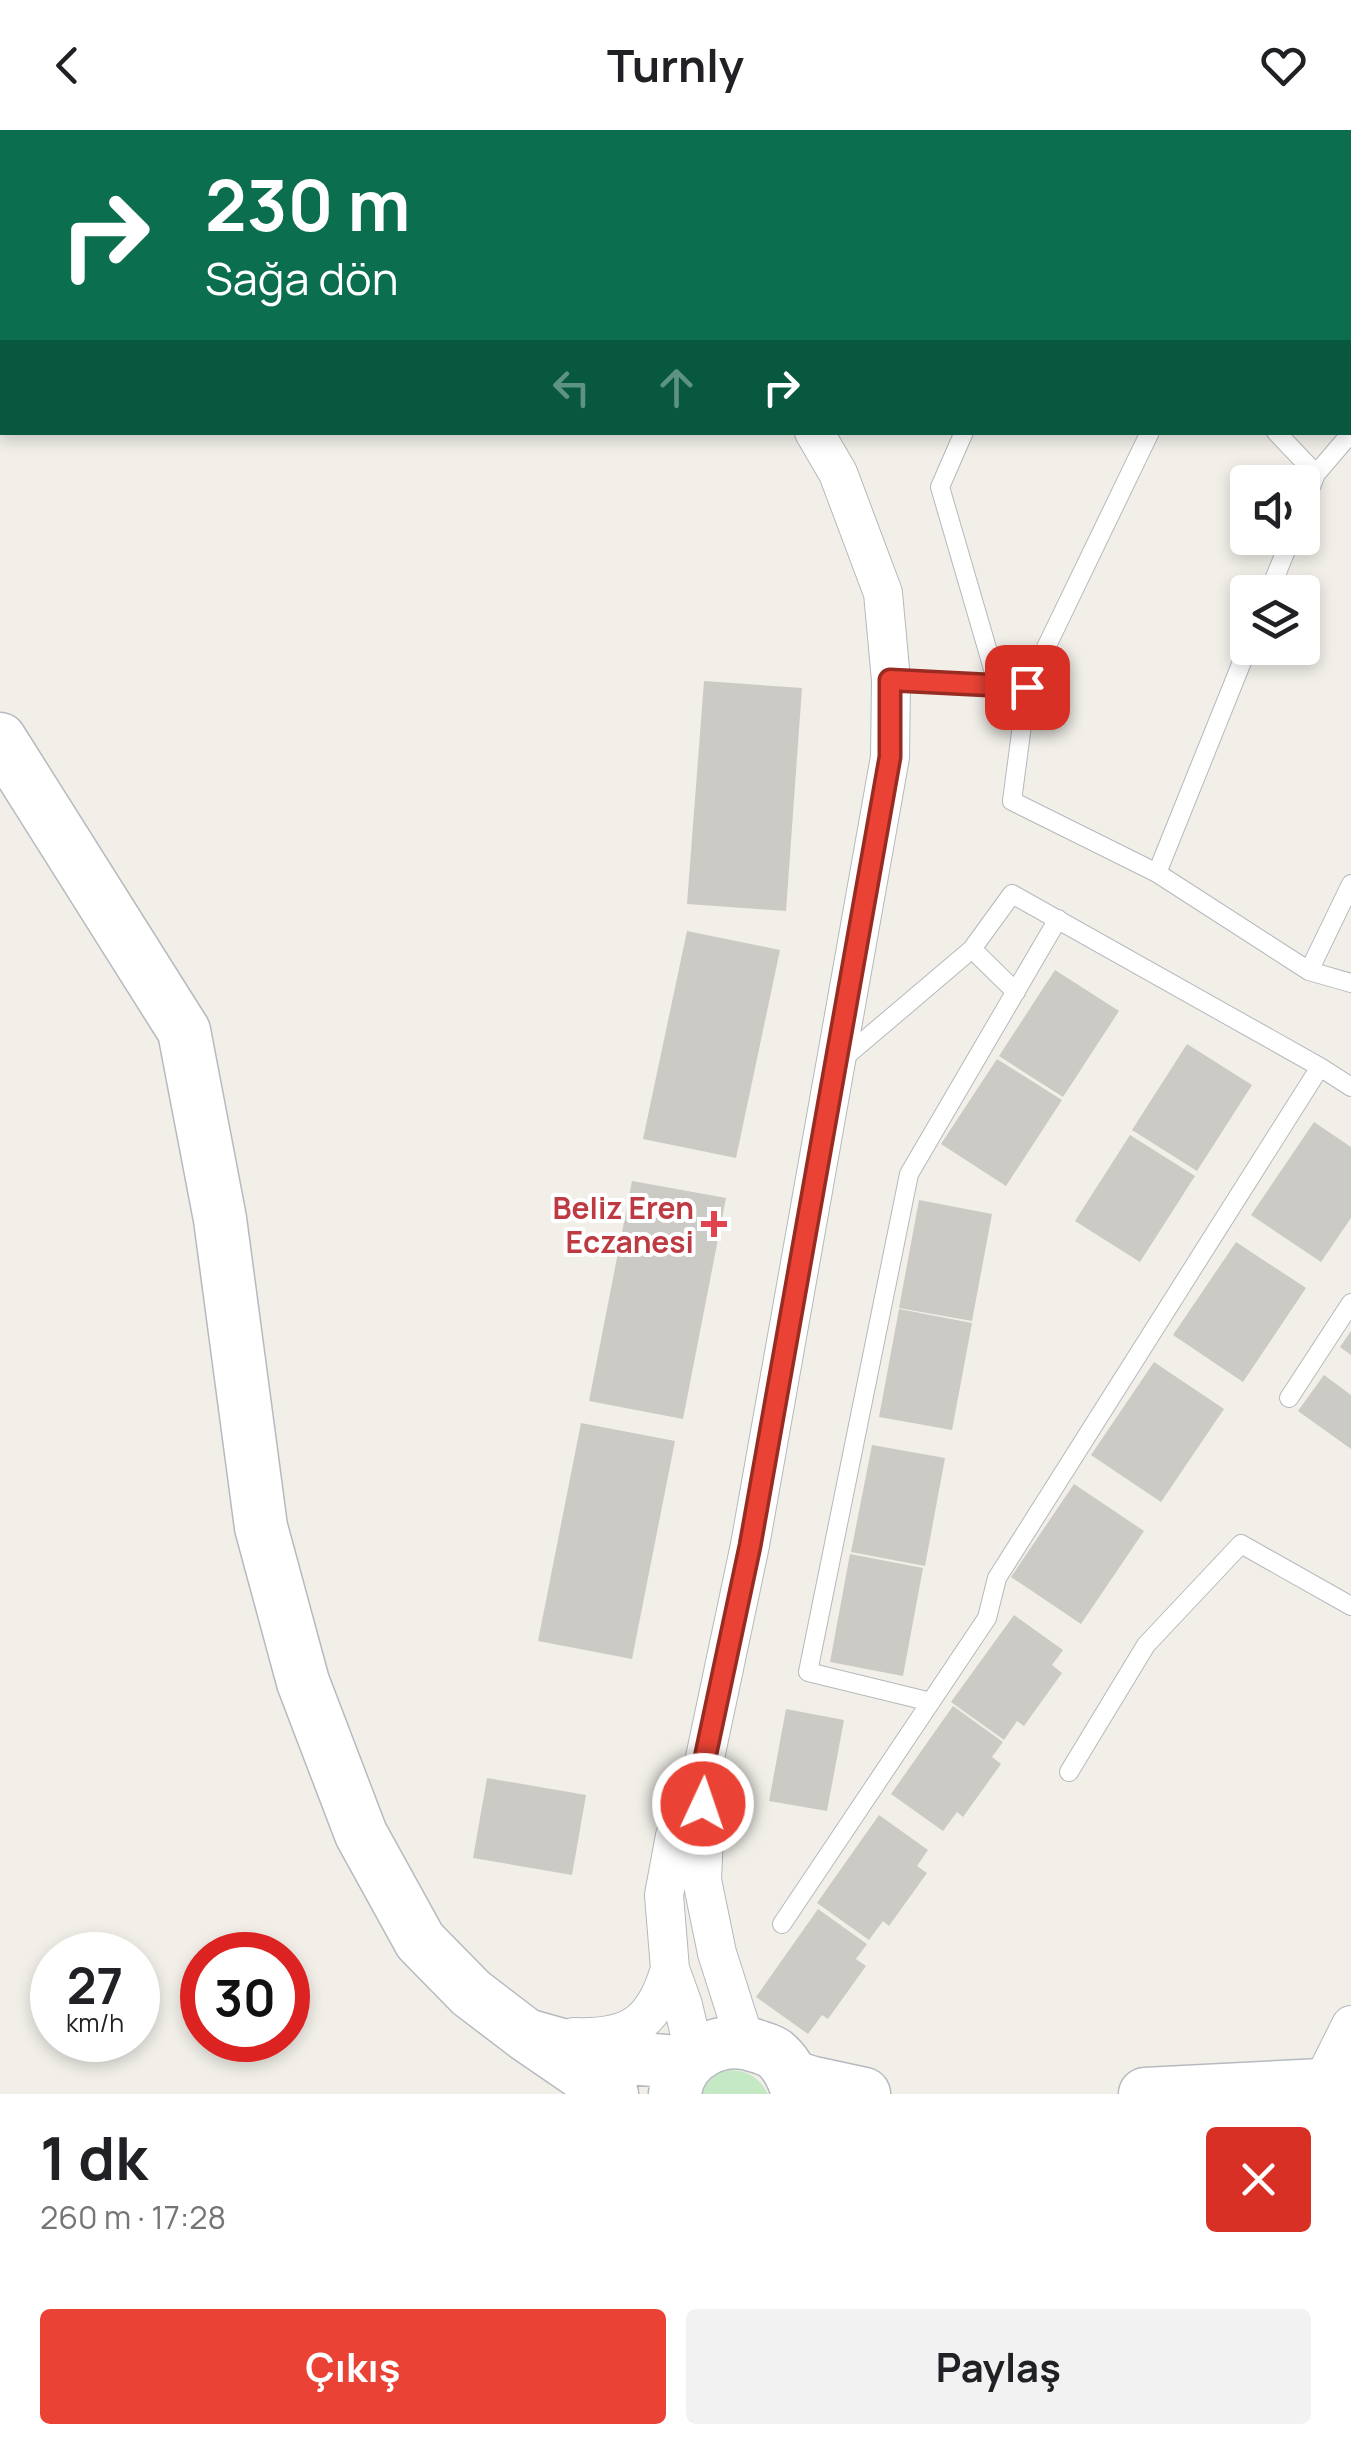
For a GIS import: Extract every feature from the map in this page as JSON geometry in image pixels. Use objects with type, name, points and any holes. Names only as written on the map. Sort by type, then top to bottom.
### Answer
[{"type":"street","points":[[686,2071],[683,2006],[670,1969],[664,1895],[675,1836],[702,1772],[750,1546],[890,757],[890,680],[883,594],[838,473],[816,435]]},
{"type":"street","points":[[0,739],[184,1031],[220,1220],[261,1527],[303,1682],[361,1834],[420,1940],[470,1993],[612,2094]]},
{"type":"street","points":[[702,1772],[702,1880],[717,1953],[745,2041]]},
{"type":"street","points":[[526,2035],[584,2037],[621,2032],[647,2019],[662,1997],[670,1969]]},
{"type":"street","points":[[1145,2094],[1336,2088],[1351,2025]]},
{"type":"street","points":[[526,2035],[597,2055],[686,2071]]},
{"type":"street","points":[[686,2071],[719,2043],[745,2041],[774,2052],[796,2085],[813,2083],[864,2094]]},
{"type":"lane","points":[[963,435],[940,487],[998,686]]},
{"type":"lane","points":[[1149,435],[1027,687],[1012,801],[1157,873],[1309,971],[1351,983]]},
{"type":"lane","points":[[1279,435],[1307,465]]},
{"type":"lane","points":[[1320,469],[1349,435]]},
{"type":"lane","points":[[1157,873],[1240,665]]},
{"type":"lane","points":[[890,680],[1027,687]]},
{"type":"lane","points":[[1309,971],[1351,884]]},
{"type":"lane","points":[[835,1066],[972,949],[1012,894],[1351,1088]]},
{"type":"lane","points":[[931,1702],[808,1672],[909,1174],[1058,920]]},
{"type":"lane","points":[[972,949],[1016,992]]},
{"type":"lane","points":[[782,1924],[987,1618],[996,1578],[1320,1068]]},
{"type":"lane","points":[[1289,1398],[1351,1303]]},
{"type":"lane","points":[[1069,1772],[1146,1645],[1241,1544],[1351,1606]]},
{"type":"green space","points":[[727,2070],[751,2075],[768,2094],[699,2094],[711,2079]]},
{"type":"building","points":[[704,681],[802,688],[786,911],[687,904]]},
{"type":"building","points":[[687,931],[780,950],[736,1158],[643,1139]]},
{"type":"building","points":[[1055,970],[1119,1011],[1063,1097],[999,1056]]},
{"type":"building","points":[[1187,1044],[1252,1085],[1197,1171],[1132,1130]]},
{"type":"building","points":[[997,1059],[1062,1100],[1006,1186],[941,1144]]},
{"type":"building","points":[[1314,1122],[1351,1147],[1351,1218],[1321,1262],[1251,1215]]},
{"type":"building","points":[[1130,1135],[1195,1176],[1140,1262],[1075,1221]]},
{"type":"building","points":[[632,1181],[726,1198],[683,1419],[589,1401]]},
{"type":"building","points":[[919,1200],[992,1214],[972,1321],[899,1308]]},
{"type":"building","points":[[1236,1242],[1306,1288],[1243,1382],[1173,1335]]},
{"type":"building","points":[[899,1309],[972,1323],[952,1430],[879,1417]]},
{"type":"building","points":[[1351,1331],[1351,1355],[1340,1347]]},
{"type":"building","points":[[1154,1362],[1224,1409],[1161,1502],[1091,1455]]},
{"type":"building","points":[[1324,1375],[1351,1395],[1351,1449],[1298,1411]]},
{"type":"building","points":[[581,1423],[675,1441],[632,1659],[538,1641]]},
{"type":"building","points":[[872,1445],[945,1458],[925,1566],[851,1552]]},
{"type":"building","points":[[1074,1484],[1144,1531],[1081,1624],[1011,1577]]},
{"type":"building","points":[[850,1554],[923,1568],[903,1676],[830,1662]]},
{"type":"building","points":[[1014,1615],[1063,1650],[1052,1665],[1062,1673],[1024,1726],[1017,1721],[1004,1740],[951,1702]]},
{"type":"building","points":[[953,1706],[1003,1742],[992,1757],[1001,1764],[963,1817],[957,1812],[943,1831],[891,1794]]},
{"type":"building","points":[[786,1709],[844,1720],[827,1811],[769,1801]]},
{"type":"building","points":[[487,1778],[586,1795],[572,1875],[473,1858]]},
{"type":"building","points":[[879,1815],[928,1850],[917,1866],[927,1873],[889,1926],[883,1921],[869,1940],[817,1903]]},
{"type":"building","points":[[818,1909],[867,1944],[856,1959],[866,1966],[828,2019],[822,2015],[808,2034],[756,1997]]},
{"type":"place","name":"Beliz Eren Eczanesi","points":[[714,1224]]},
{"type":"route","points":[[703,1804],[702,1772],[750,1546],[890,757],[890,680],[1027,687]]}]
